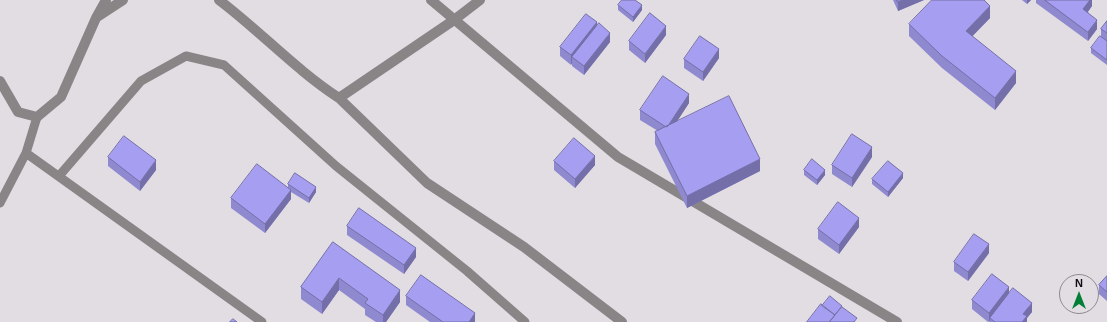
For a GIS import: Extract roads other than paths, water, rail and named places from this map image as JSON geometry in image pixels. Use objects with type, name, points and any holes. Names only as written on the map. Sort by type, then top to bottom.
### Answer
[{"type":"street","points":[[0,81],[18,112],[37,117],[61,97],[96,18],[106,0]]},
{"type":"street","points":[[96,18],[123,0]]},
{"type":"street","points":[[219,0],[240,16],[319,85],[339,98],[427,183],[524,247],[622,322]]},
{"type":"street","points":[[431,0],[618,157],[897,322]]},
{"type":"street","points":[[339,98],[454,20],[480,0]]},
{"type":"lane","points":[[59,176],[141,81],[186,56],[224,65],[336,166],[467,271],[526,322]]},
{"type":"lane","points":[[0,203],[26,153],[37,117]]},
{"type":"lane","points":[[26,153],[262,322]]}]
